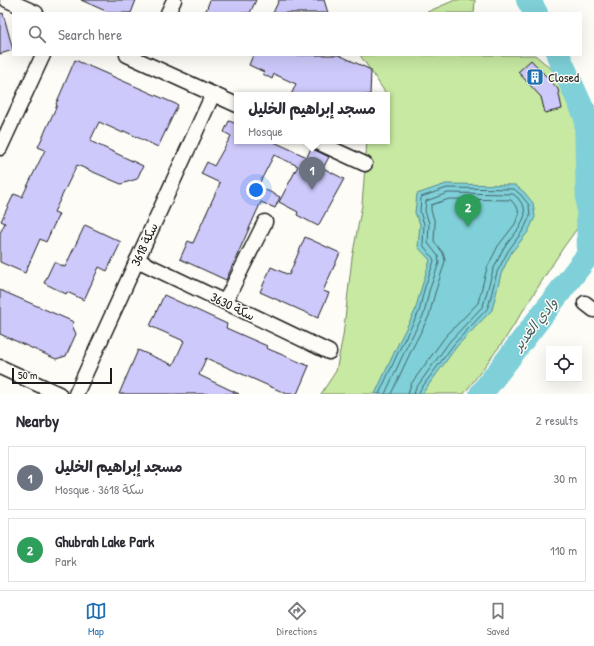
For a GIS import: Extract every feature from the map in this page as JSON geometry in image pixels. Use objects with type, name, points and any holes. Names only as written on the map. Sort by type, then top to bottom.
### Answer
[{"type":"street","points":[[7,0],[34,12]]},
{"type":"street","points":[[168,12],[174,0]]},
{"type":"street","points":[[0,148],[43,56]]},
{"type":"street","points":[[132,56],[146,59],[234,104]]},
{"type":"street","name":"سكة 3618","points":[[76,394],[213,94]]},
{"type":"street","points":[[322,144],[366,164]]},
{"type":"street","points":[[225,302],[265,222]]},
{"type":"street","name":"سكة 3630","points":[[137,260],[329,352]]},
{"type":"street","points":[[0,367],[59,394]]},
{"type":"green space","points":[[455,0],[475,0],[474,12],[427,12]]},
{"type":"green space","points":[[361,56],[536,56],[594,105],[594,205],[563,248],[505,339],[464,394],[321,394],[336,371],[343,336],[352,258],[362,205],[367,144],[390,144],[390,92],[385,92]]},
{"type":"water","points":[[446,184],[515,185],[524,192],[533,203],[535,217],[528,232],[511,253],[501,274],[492,310],[457,346],[422,394],[375,394],[415,311],[430,260],[418,247],[420,224],[415,213],[417,194]]},
{"type":"building","points":[[81,0],[136,0],[131,12],[108,12]]},
{"type":"building","points":[[210,0],[256,0],[250,12],[205,12]]},
{"type":"building","points":[[279,0],[324,0],[328,12],[273,12]]},
{"type":"building","points":[[3,13],[12,50],[0,54],[0,14]]},
{"type":"building","points":[[253,56],[341,56],[371,70],[370,92],[292,92],[296,84],[274,74],[272,79],[263,74],[264,72],[249,65]]},
{"type":"building","points":[[75,60],[178,105],[158,147],[124,131],[123,133],[99,122],[90,141],[143,166],[137,179],[121,184],[77,165],[54,212],[59,214],[46,242],[40,239],[25,273],[0,262],[0,233],[5,223],[1,221],[14,194],[22,197],[45,150],[38,147]]},
{"type":"building","points":[[531,60],[558,89],[562,109],[545,113],[541,97],[518,72]]},
{"type":"building","points":[[229,121],[234,123],[234,144],[279,144],[307,157],[311,148],[329,157],[323,168],[344,179],[318,226],[297,215],[298,212],[279,202],[298,166],[274,155],[258,186],[280,197],[275,208],[261,202],[226,280],[180,259],[188,241],[193,243],[220,183],[201,174],[207,162],[214,166],[231,136],[224,132]]},
{"type":"building","points":[[85,225],[121,242],[107,271],[99,267],[84,300],[67,292],[66,294],[44,283],[54,262],[65,267]]},
{"type":"building","points":[[305,237],[340,253],[323,291],[329,293],[318,318],[260,292],[271,267],[289,275]]},
{"type":"building","points":[[0,290],[74,322],[72,325],[76,334],[66,356],[56,359],[0,334]]},
{"type":"building","points":[[164,295],[227,324],[226,328],[267,346],[266,348],[309,366],[297,394],[287,394],[206,358],[199,375],[239,394],[119,394],[138,350],[173,365],[184,341],[150,326]]},
{"type":"waterway","name":"وادي الغدير","points":[[528,0],[535,12]]},
{"type":"waterway","name":"وادي الغدير","points":[[481,394],[589,254],[586,117],[558,56]]},
{"type":"waterway","name":"وادي الغدير","points":[[589,254],[594,247]]},
{"type":"place","name":"Closed","points":[[535,77]]},
{"type":"place","name":"مسجد إبراهيم الخليل","points":[[312,190]]},
{"type":"place","name":"Ghubrah Lake Park","points":[[468,227]]}]
